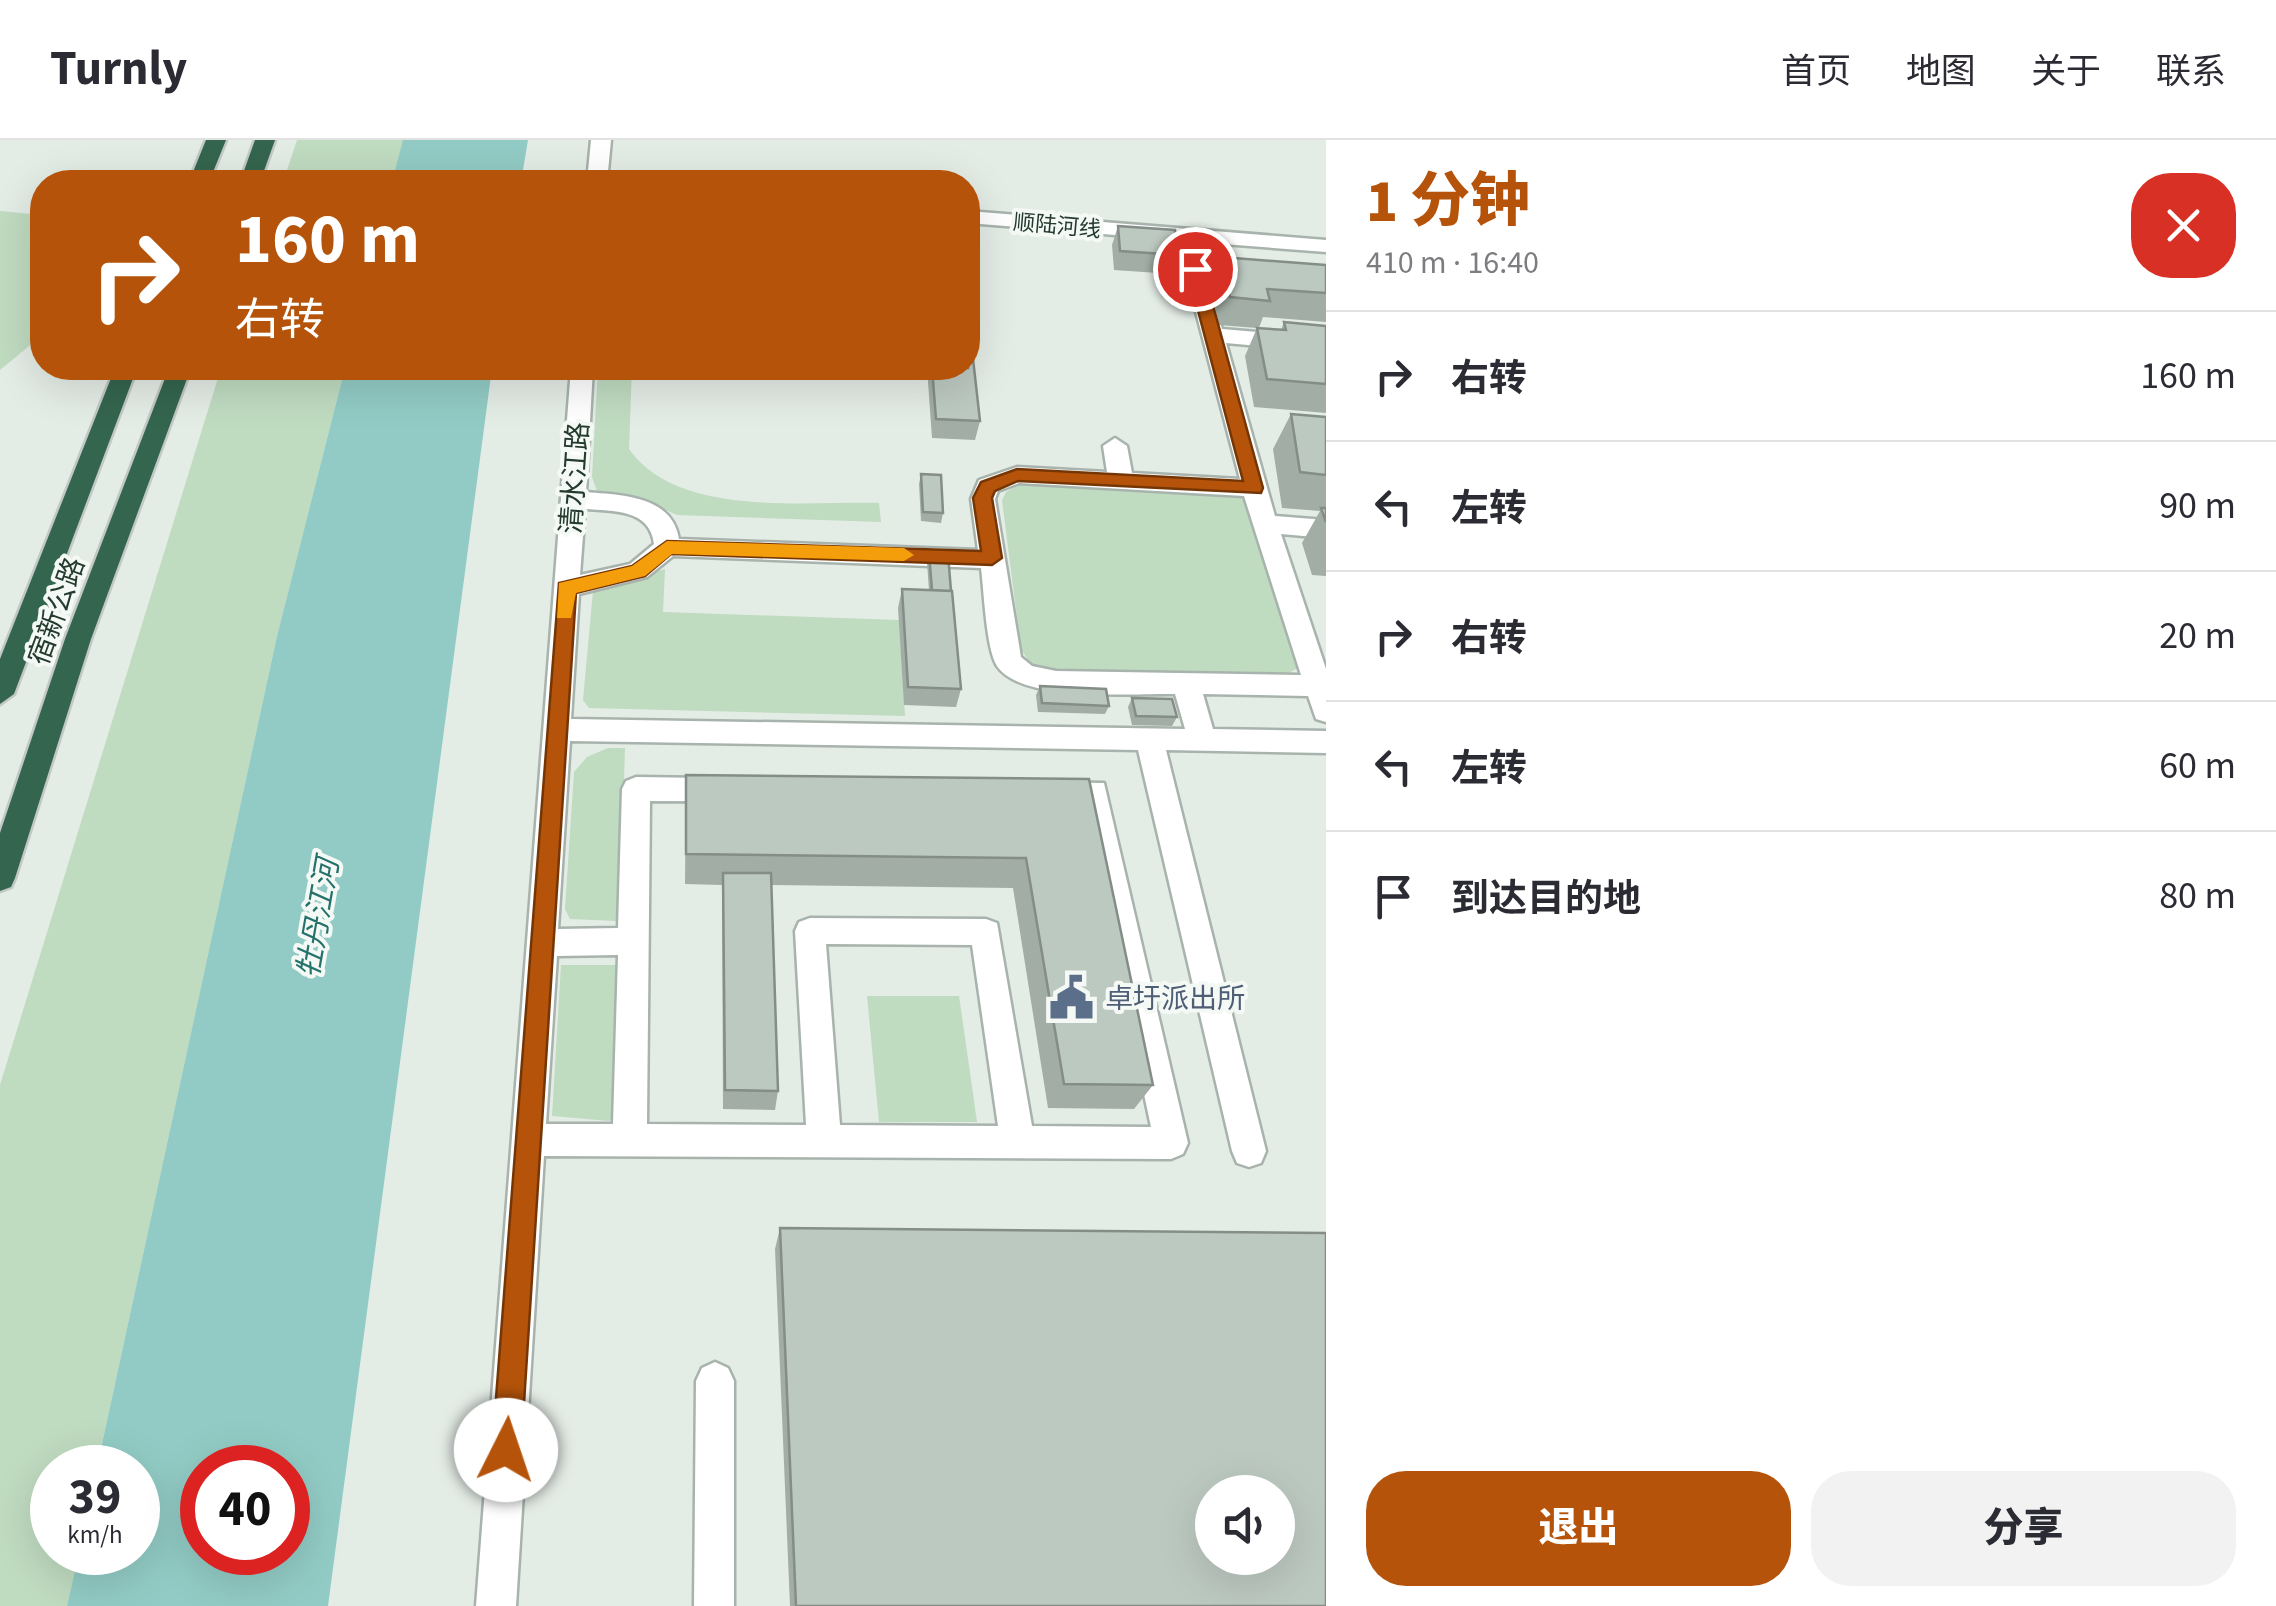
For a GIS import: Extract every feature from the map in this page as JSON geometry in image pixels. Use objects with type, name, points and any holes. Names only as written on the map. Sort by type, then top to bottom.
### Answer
[{"type":"highway","points":[[204,170],[216,140]]},
{"type":"highway","points":[[255,170],[266,140]]},
{"type":"highway","name":"宿新公路","points":[[0,694],[121,380]]},
{"type":"highway","name":"宿新公路","points":[[0,878],[78,639],[175,380]]},
{"type":"street","points":[[598,170],[601,140]]},
{"type":"street","name":"顺陆河线","points":[[980,218],[1326,246]]},
{"type":"street","points":[[1186,235],[1254,488],[1269,524],[1322,699],[1186,684],[1056,681],[1024,674],[1006,654],[982,498],[998,480],[1017,475],[1254,488]]},
{"type":"street","points":[[1213,335],[1326,345]]},
{"type":"street","name":"清水江路","points":[[496,1606],[581,380]]},
{"type":"street","points":[[1115,446],[1122,481]]},
{"type":"street","points":[[573,499],[638,508],[660,516],[668,537]]},
{"type":"street","points":[[1269,524],[1326,529]]},
{"type":"street","points":[[668,537],[991,549]]},
{"type":"street","points":[[566,588],[638,571],[668,537]]},
{"type":"street","points":[[1296,615],[1326,616]]},
{"type":"street","points":[[1186,684],[1202,740]]},
{"type":"street","points":[[554,730],[1326,742]]},
{"type":"street","points":[[1149,739],[1249,1150]]},
{"type":"street","points":[[527,1140],[1171,1143],[1094,791],[636,789],[630,1140]]},
{"type":"street","points":[[824,1142],[810,930],[986,932],[1017,1142]]},
{"type":"street","points":[[540,943],[634,941]]},
{"type":"street","points":[[714,1381],[714,1606]]},
{"type":"green space","points":[[297,140],[406,140],[397,170],[287,170]]},
{"type":"green space","points":[[0,211],[30,214],[30,345],[0,370]]},
{"type":"green space","points":[[217,380],[342,380],[277,636],[102,1445],[30,1445],[30,1575],[74,1575],[67,1606],[0,1606],[0,1085]]},
{"type":"green space","points":[[597,380],[632,380],[629,449],[650,471],[709,496],[744,501],[879,503],[881,522],[677,515],[638,498],[597,491],[592,477]]},
{"type":"green space","points":[[1018,485],[1240,496],[1246,501],[1300,662],[1298,668],[1283,676],[1049,671],[1030,663],[1021,649],[1002,500],[1006,492]]},
{"type":"green space","points":[[665,569],[663,612],[899,620],[905,716],[589,708],[583,700],[593,591]]},
{"type":"green space","points":[[608,748],[625,748],[620,914],[616,921],[570,919],[565,909],[574,772],[587,757]]},
{"type":"green space","points":[[561,965],[616,965],[621,974],[617,1115],[609,1121],[552,1116]]},
{"type":"green space","points":[[867,996],[959,996],[977,1122],[879,1122]]},
{"type":"water","points":[[403,140],[528,140],[523,170],[395,170]]},
{"type":"water","name":"牡丹江河","points":[[342,380],[490,380],[328,1606],[67,1606],[74,1575],[160,1575],[160,1445],[102,1445],[277,636]]},
{"type":"building","points":[[1118,226],[1175,230],[1178,255],[1120,251]]},
{"type":"building","points":[[1221,257],[1326,265],[1326,293],[1267,289],[1270,301],[1230,297]]},
{"type":"building","points":[[1284,322],[1326,326],[1326,384],[1267,379],[1257,328],[1286,330]]},
{"type":"building","points":[[933,380],[975,380],[980,421],[936,419]]},
{"type":"building","points":[[1291,414],[1326,417],[1326,475],[1300,472]]},
{"type":"building","points":[[921,474],[941,475],[943,513],[923,512]]},
{"type":"building","points":[[929,553],[948,554],[951,591],[932,590]]},
{"type":"building","points":[[902,589],[952,591],[961,689],[908,687]]},
{"type":"building","points":[[1040,686],[1106,689],[1109,706],[1042,703]]},
{"type":"building","points":[[1132,698],[1172,699],[1177,717],[1136,716]]},
{"type":"building","name":"卓圩派出所","points":[[686,775],[1089,779],[1153,1085],[1064,1084],[1026,858],[686,854]]},
{"type":"building","points":[[723,873],[771,873],[778,1091],[725,1090]]},
{"type":"building","points":[[780,1228],[1326,1233],[1326,1606],[796,1606]]},
{"type":"slow traffic","points":[[564,613],[566,588],[638,571],[660,557],[667,547],[904,555]]},
{"type":"place","name":"卓圩派出所","points":[[1072,998]]},
{"type":"route","points":[[506,1450],[566,588],[638,571],[660,557],[667,547],[992,558],[982,498],[988,486],[1017,475],[1254,488],[1195,269]]}]
